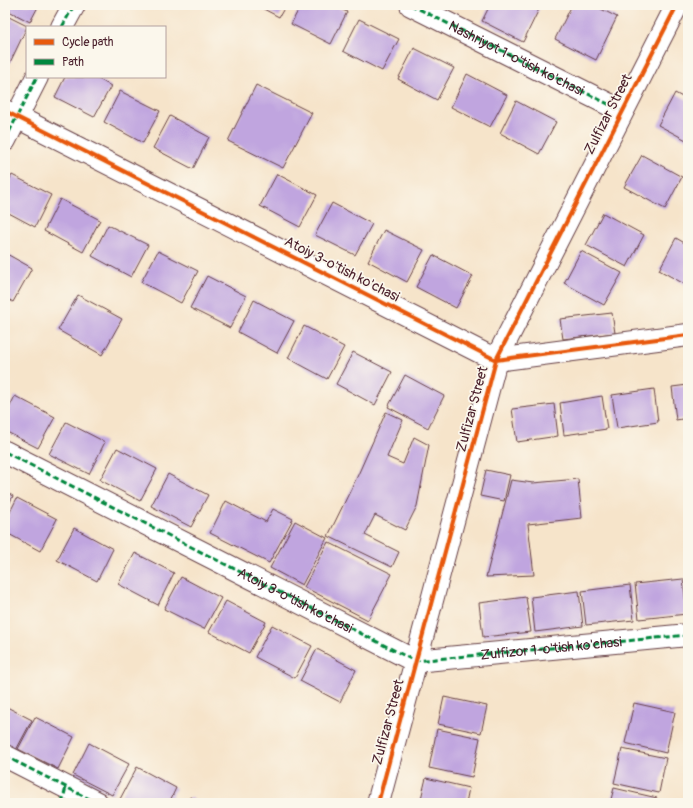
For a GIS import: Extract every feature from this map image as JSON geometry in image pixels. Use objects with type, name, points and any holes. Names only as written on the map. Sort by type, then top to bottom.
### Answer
[{"type":"street","points":[[63,26],[74,5]]},
{"type":"street","name":"Nashriyot 1-o'tish ko'chasi","points":[[411,5],[622,111]]},
{"type":"street","name":"Zulfizar Street","points":[[378,803],[496,360],[677,5]]},
{"type":"street","points":[[5,140],[11,114],[36,78]]},
{"type":"street","name":"Atoiy 3-o'tish ko'chasi","points":[[11,114],[496,360]]},
{"type":"street","points":[[496,360],[688,335]]},
{"type":"street","name":"Atoiy 3-o'tish ko'chasi","points":[[5,452],[415,661]]},
{"type":"street","name":"Zulfizor 1-o'tish ko'chasi","points":[[415,661],[688,635]]},
{"type":"street","points":[[5,756],[64,795],[97,803]]},
{"type":"building","points":[[5,5],[39,5],[30,22],[5,9]]},
{"type":"building","points":[[256,5],[286,5],[279,17]]},
{"type":"building","points":[[301,5],[333,5],[347,12],[331,44],[291,24]]},
{"type":"building","points":[[490,5],[541,5],[523,42],[482,21]]},
{"type":"building","points":[[572,5],[593,5],[617,17],[596,60],[555,39]]},
{"type":"building","points":[[5,15],[27,26],[5,73]]},
{"type":"building","points":[[359,19],[399,39],[382,71],[343,51]]},
{"type":"building","points":[[414,48],[454,68],[437,100],[398,79]]},
{"type":"building","points":[[467,74],[507,95],[490,127],[451,107]]},
{"type":"building","points":[[64,78],[97,78],[111,86],[94,117],[55,97]]},
{"type":"building","points":[[256,85],[312,113],[283,168],[228,141]]},
{"type":"building","points":[[120,91],[160,111],[143,143],[104,122]]},
{"type":"building","points":[[675,93],[688,100],[688,141],[658,125]]},
{"type":"building","points":[[516,101],[556,122],[539,154],[500,133]]},
{"type":"building","points":[[170,116],[209,137],[193,169],[153,148]]},
{"type":"building","points":[[642,155],[682,177],[665,209],[624,187]]},
{"type":"building","points":[[277,174],[317,195],[300,227],[260,206]]},
{"type":"building","points":[[12,175],[51,195],[35,227],[5,211],[5,187]]},
{"type":"building","points":[[60,199],[100,220],[83,252],[44,231]]},
{"type":"building","points":[[332,203],[372,224],[355,255],[315,235]]},
{"type":"building","points":[[603,213],[644,235],[627,267],[586,245]]},
{"type":"building","points":[[108,225],[148,245],[131,277],[92,256]]},
{"type":"building","points":[[384,230],[424,250],[407,282],[368,261]]},
{"type":"building","points":[[676,238],[688,245],[688,286],[659,270]]},
{"type":"building","points":[[158,251],[198,271],[181,303],[141,282]]},
{"type":"building","points":[[581,251],[622,273],[604,305],[564,283]]},
{"type":"building","points":[[5,253],[32,268],[13,302],[5,297]]},
{"type":"building","points":[[433,255],[473,276],[456,308],[416,287]]},
{"type":"building","points":[[207,276],[246,296],[230,328],[190,308]]},
{"type":"building","points":[[78,295],[122,319],[102,355],[58,330]]},
{"type":"building","points":[[254,300],[294,321],[277,353],[238,332]]},
{"type":"building","points":[[612,313],[615,333],[563,339],[560,319]]},
{"type":"building","points":[[304,326],[344,347],[327,379],[288,358]]},
{"type":"building","points":[[353,352],[392,372],[375,405],[336,384]]},
{"type":"building","points":[[405,375],[444,396],[428,428],[388,407]]},
{"type":"building","points":[[688,385],[688,418],[676,420],[672,387]]},
{"type":"building","points":[[654,389],[658,422],[617,428],[612,395]]},
{"type":"building","points":[[15,396],[55,417],[38,448],[5,431],[5,416]]},
{"type":"building","points":[[602,396],[607,429],[564,435],[560,403]]},
{"type":"building","points":[[554,404],[558,436],[517,442],[512,409]]},
{"type":"building","points":[[386,412],[403,420],[387,457],[403,464],[414,437],[429,445],[417,506],[405,530],[375,515],[365,535],[399,552],[392,567],[328,536],[357,477]]},
{"type":"building","points":[[66,422],[105,442],[89,474],[49,454]]},
{"type":"building","points":[[117,448],[157,469],[140,501],[100,480]]},
{"type":"building","points":[[486,470],[510,475],[504,501],[480,496]]},
{"type":"building","points":[[168,474],[208,495],[191,527],[151,506]]},
{"type":"building","points":[[578,479],[582,518],[528,524],[534,575],[486,577],[511,480],[533,483]]},
{"type":"building","points":[[5,492],[13,496],[5,512]]},
{"type":"building","points":[[17,498],[57,519],[40,551],[5,532],[5,522]]},
{"type":"building","points":[[226,501],[266,522],[273,509],[293,519],[269,563],[210,533]]},
{"type":"building","points":[[295,521],[327,538],[302,585],[270,568]]},
{"type":"building","points":[[74,528],[113,549],[97,581],[57,560]]},
{"type":"building","points":[[328,542],[392,574],[368,620],[304,587]]},
{"type":"building","points":[[135,553],[174,573],[158,605],[118,584]]},
{"type":"building","points":[[181,577],[221,598],[204,629],[164,609]]},
{"type":"building","points":[[683,579],[687,614],[639,619],[635,584]]},
{"type":"building","points":[[630,585],[634,620],[586,625],[582,591]]},
{"type":"building","points":[[579,591],[583,626],[535,632],[531,597]]},
{"type":"building","points":[[526,597],[531,632],[483,637],[479,603]]},
{"type":"building","points":[[226,601],[266,622],[249,653],[209,632]]},
{"type":"building","points":[[272,625],[312,646],[295,678],[255,657]]},
{"type":"building","points":[[317,649],[356,670],[340,702],[300,681]]},
{"type":"building","points":[[444,697],[487,706],[481,733],[438,724]]},
{"type":"building","points":[[634,703],[675,712],[666,753],[625,743]]},
{"type":"building","points":[[5,706],[32,720],[15,752],[5,747]]},
{"type":"building","points":[[35,717],[74,737],[58,769],[18,749]]},
{"type":"building","points":[[437,729],[480,738],[472,777],[429,768]]},
{"type":"building","points":[[89,743],[129,764],[112,795],[73,775]]},
{"type":"building","points":[[622,749],[666,758],[659,793],[614,783]]},
{"type":"building","points":[[137,767],[176,788],[169,803],[127,803],[120,799]]},
{"type":"building","points":[[426,778],[469,788],[466,803],[420,803]]},
{"type":"building","points":[[614,788],[657,798],[656,803],[610,803]]},
{"type":"building","points":[[190,797],[202,803],[186,803]]},
{"type":"marked path","points":[[63,26],[74,5]]},
{"type":"marked path","points":[[411,5],[622,111]]},
{"type":"marked path","points":[[5,140],[36,78]]},
{"type":"marked path","points":[[5,452],[415,661],[688,635]]},
{"type":"marked path","points":[[5,756],[97,803]]},
{"type":"marked path","points":[[62,803],[66,787]]},
{"type":"cycle path","points":[[378,803],[496,360],[677,5]]},
{"type":"cycle path","points":[[5,111],[496,360],[688,335]]}]
